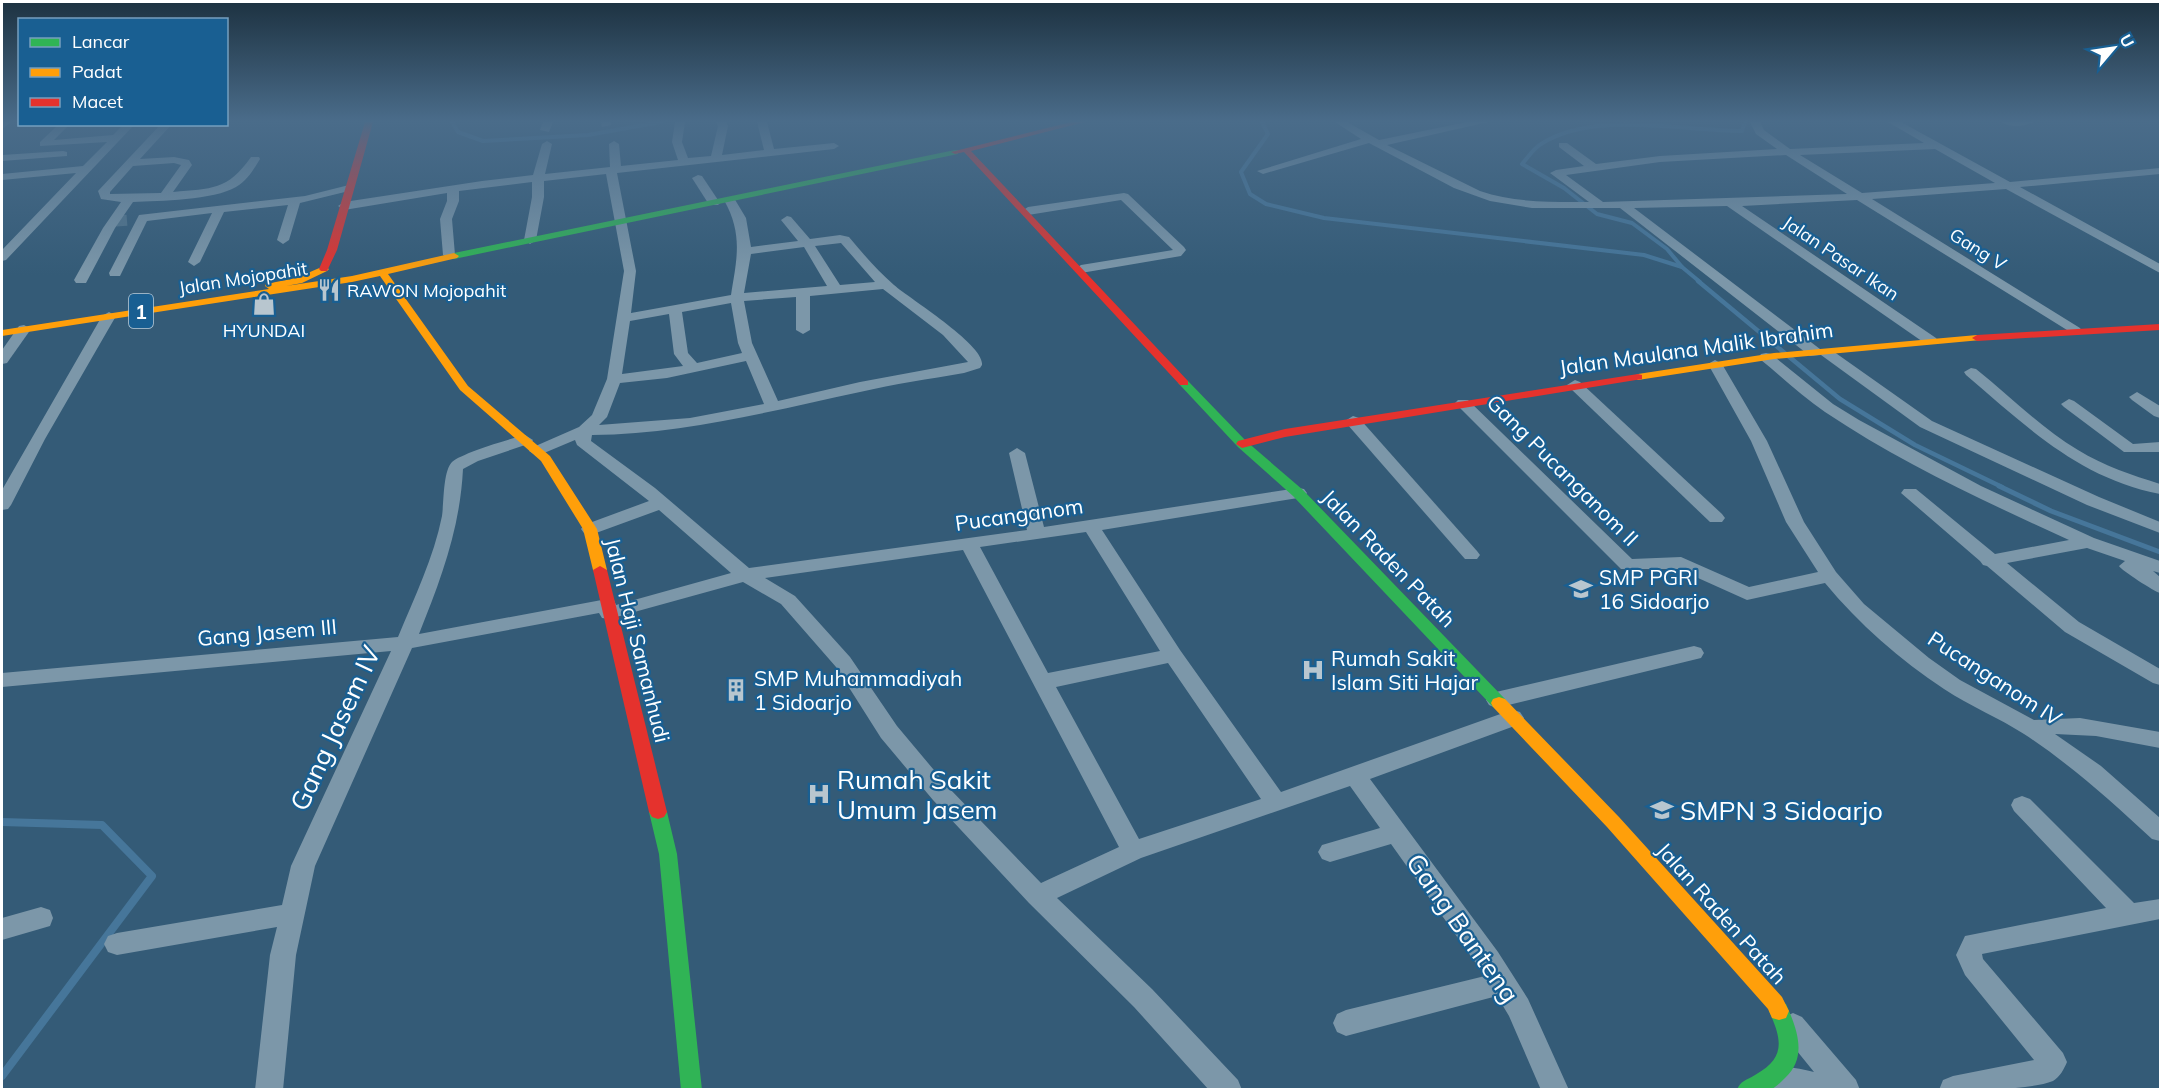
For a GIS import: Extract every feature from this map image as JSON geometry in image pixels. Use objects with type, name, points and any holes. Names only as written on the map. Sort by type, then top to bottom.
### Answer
[{"type":"main road","points":[[354,173],[332,250],[324,269],[331,273],[347,273],[486,249]]},
{"type":"main road","name":"1","points":[[383,273],[486,249],[858,173]]},
{"type":"main road","name":"Jalan Raden Patah","points":[[989,173],[1028,211],[1099,292],[1242,444],[1298,493],[1612,822],[1775,1004],[1786,1024],[1791,1049],[1786,1065],[1779,1075],[1757,1086]]},
{"type":"main road","name":"Jalan Mojopahit","points":[[2,326],[299,281],[324,269]]},
{"type":"main road","name":"Jalan Mojopahit","points":[[2,333],[282,291],[383,273]]},
{"type":"main road","name":"Jalan Haji Samanhudi","points":[[383,273],[464,388],[546,459],[590,529],[669,854],[692,1089]]},
{"type":"main road","name":"Jalan Maulana Malik Ibrahim","points":[[1242,444],[1285,433],[1353,421],[1715,364],[1930,340],[2160,327]]},
{"type":"street","points":[[2,177],[45,173]]},
{"type":"street","points":[[2,256],[83,173]]},
{"type":"street","points":[[122,173],[104,191],[105,197],[129,199],[225,188],[240,179],[245,173]]},
{"type":"street","points":[[165,195],[181,173]]},
{"type":"street","points":[[530,240],[538,197],[539,173]]},
{"type":"street","points":[[129,219],[300,199],[346,199],[593,173]]},
{"type":"street","points":[[613,173],[630,272],[614,379],[598,417],[585,430],[583,442],[662,503],[745,575],[788,600],[818,631],[855,679],[889,732],[941,794],[1038,896],[1143,998],[1228,1089]]},
{"type":"street","points":[[1432,173],[1493,199],[1572,205],[1731,204],[1862,198],[2140,173]]},
{"type":"street","points":[[1557,173],[1596,204]]},
{"type":"street","name":"Gang V","points":[[1822,173],[2075,331]]},
{"type":"street","points":[[1983,173],[2160,268]]},
{"type":"street","points":[[698,178],[714,203]]},
{"type":"street","points":[[449,255],[446,219],[453,201],[453,189]]},
{"type":"street","points":[[1028,211],[1124,196],[1180,250],[1177,253],[1081,269]]},
{"type":"street","points":[[81,280],[129,199]]},
{"type":"street","points":[[283,240],[300,199]]},
{"type":"street","points":[[730,200],[740,218],[745,251],[737,298],[745,343],[773,406]]},
{"type":"street","points":[[1622,204],[1818,352],[1926,424],[2093,501],[2160,528]]},
{"type":"street","name":"Jalan Pasar Ikan","points":[[1731,204],[1930,340]]},
{"type":"street","points":[[194,262],[220,209]]},
{"type":"street","points":[[115,273],[144,218]]},
{"type":"street","points":[[787,220],[807,243],[833,283],[834,290]]},
{"type":"street","points":[[531,445],[585,430],[621,431],[709,421],[975,365],[976,361],[972,355],[955,336],[887,285],[868,268],[845,240],[840,238],[745,251]]},
{"type":"street","points":[[623,318],[737,298],[887,285]]},
{"type":"street","points":[[802,293],[803,330]]},
{"type":"street","points":[[675,309],[681,354],[693,368]]},
{"type":"street","points":[[2,506],[37,439],[109,316]]},
{"type":"street","points":[[2,360],[24,329]]},
{"type":"street","points":[[614,379],[667,374],[750,355]]},
{"type":"street","points":[[1770,357],[1828,407],[1863,429],[1975,490],[2148,576],[2160,586]]},
{"type":"street","name":"Pucanganom IV","points":[[1715,364],[1760,441],[1795,522],[1829,576],[1857,609],[1922,663],[1982,702],[2031,728],[2093,772],[2160,832]]},
{"type":"street","points":[[1971,372],[2044,434],[2071,453],[2114,474],[2160,489]]},
{"type":"street","points":[[1575,385],[1716,518]]},
{"type":"street","points":[[2160,396],[2137,397],[2160,412]]},
{"type":"street","name":"Gang Pucanganom II","points":[[1463,403],[1622,563],[1633,566],[1681,563],[1748,594],[1829,576]]},
{"type":"street","points":[[2069,404],[2130,449],[2160,447]]},
{"type":"street","points":[[1353,421],[1471,555]]},
{"type":"street","name":"Gang Jasem IV","points":[[269,1089],[283,955],[303,866],[427,590],[449,523],[455,469],[466,461],[531,445]]},
{"type":"street","points":[[1017,453],[1037,534]]},
{"type":"street","name":"Pucanganom","points":[[608,609],[745,575],[1037,534],[1298,493]]},
{"type":"street","points":[[1910,493],[1989,561],[2072,627],[2160,678]]},
{"type":"street","points":[[590,529],[662,503]]},
{"type":"street","points":[[1090,526],[1173,655],[1276,802]]},
{"type":"street","points":[[1989,561],[2084,543],[2160,567]]},
{"type":"street","points":[[969,544],[1132,851]]},
{"type":"street","name":"Gang Jasem III","points":[[2,680],[405,643],[608,609]]},
{"type":"street","points":[[1496,700],[1694,653]]},
{"type":"street","points":[[1042,682],[1173,655]]},
{"type":"street","points":[[1038,896],[1132,851],[1355,776],[1513,718]]},
{"type":"street","points":[[2031,728],[2058,724],[2105,728],[2160,740]]},
{"type":"street","name":"Gang Banteng","points":[[1355,776],[1503,983],[1519,1008],[1556,1089]]},
{"type":"street","points":[[2022,805],[2129,915]]},
{"type":"street","points":[[1330,852],[1396,833]]},
{"type":"street","points":[[1953,1089],[2045,1071],[2053,1062],[1974,967],[1968,955],[1969,949],[1974,944],[2160,909]]},
{"type":"street","points":[[117,944],[291,914]]},
{"type":"street","points":[[2,929],[41,918]]},
{"type":"street","points":[[1346,1023],[1503,983]]},
{"type":"street","points":[[1775,1004],[1846,1089]]},
{"type":"street","points":[[1757,1086],[1793,1080],[1828,1089]]},
{"type":"waterway","points":[[1241,173],[1250,194],[1266,204],[1324,218],[1644,255],[1682,267]]},
{"type":"waterway","points":[[1538,173],[1564,188],[1597,214],[1632,223],[1667,249],[1682,267]]},
{"type":"waterway","points":[[1682,267],[1700,282]]},
{"type":"waterway","points":[[1698,281],[1840,399],[1915,445],[2002,487]]},
{"type":"waterway","points":[[1999,486],[2051,511],[2160,552]]},
{"type":"waterway","points":[[2,822],[102,825],[152,876],[2,1076]]},
{"type":"tunnel","points":[[116,221],[129,220]]},
{"type":"traffic: fast","points":[[454,256],[854,173]]},
{"type":"traffic: fast","points":[[1184,383],[1242,444],[1298,493],[1499,703]]},
{"type":"traffic: fast","points":[[658,812],[668,854],[692,1090]]},
{"type":"traffic: fast","points":[[1747,1090],[1773,1076],[1787,1060],[1789,1039],[1779,1011]]},
{"type":"traffic: slow","points":[[2,333],[352,279],[454,256]]},
{"type":"traffic: slow","points":[[270,286],[299,281],[324,269]]},
{"type":"traffic: slow","points":[[383,273],[464,388],[546,459],[590,529],[600,570]]},
{"type":"traffic: slow","points":[[1638,377],[1774,356],[1977,338]]},
{"type":"traffic: slow","points":[[1499,703],[1613,822],[1775,1003],[1779,1011]]},
{"type":"traffic: jam","points":[[324,269],[332,250],[354,173]]},
{"type":"traffic: jam","points":[[989,173],[1184,383]]},
{"type":"traffic: jam","points":[[1977,338],[2160,327]]},
{"type":"traffic: jam","points":[[1242,444],[1285,433],[1638,377]]},
{"type":"traffic: jam","points":[[600,570],[658,812]]},
{"type":"place","name":"RAWON Mojopahit","points":[[329,290]]},
{"type":"place","name":"HYUNDAI","points":[[264,304]]},
{"type":"place","name":"SMP PGRI 16 Sidoarjo","points":[[1581,589]]},
{"type":"place","name":"Rumah Sakit Islam Siti Hajar","points":[[1313,670]]},
{"type":"place","name":"SMP Muhammadiyah 1 Sidoarjo","points":[[736,690]]},
{"type":"place","name":"Rumah Sakit Umum Jasem","points":[[819,794]]},
{"type":"place","name":"SMPN 3 Sidoarjo","points":[[1662,810]]}]
